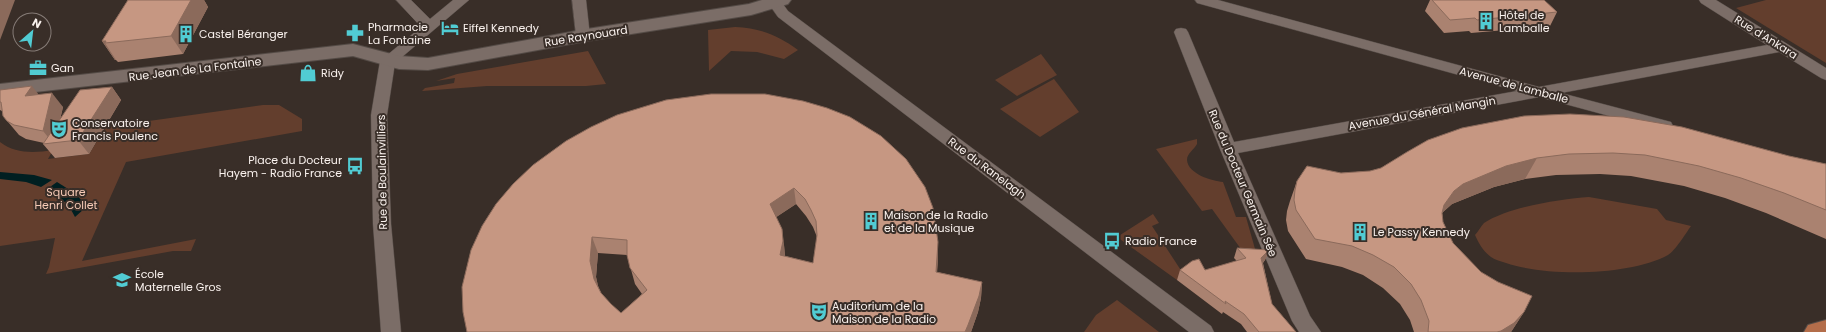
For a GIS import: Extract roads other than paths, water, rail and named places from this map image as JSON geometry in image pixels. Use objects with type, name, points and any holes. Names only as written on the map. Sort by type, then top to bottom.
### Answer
[{"type":"main road","points":[[1817,332],[1826,330]]},
{"type":"street","points":[[403,0],[429,27]]},
{"type":"street","points":[[388,61],[462,0]]},
{"type":"street","points":[[579,0],[583,36]]},
{"type":"street","name":"Rue Raynouard","points":[[388,61],[414,65],[428,64],[583,36],[751,9],[777,0]]},
{"type":"street","name":"Rue du Ranelagh","points":[[777,0],[783,14],[1204,332]]},
{"type":"street","name":"Avenue de Lamballe","points":[[1202,0],[1680,130]]},
{"type":"street","name":"Rue d'Ankara","points":[[1706,0],[1826,74]]},
{"type":"street","name":"Rue du Docteur Germain Sée","points":[[1181,32],[1228,149],[1302,321],[1311,332]]},
{"type":"street","name":"Avenue du Général Mangin","points":[[1228,149],[1782,47]]},
{"type":"street","name":"Rue Jean de La Fontaine","points":[[0,90],[353,50],[368,53],[388,61]]},
{"type":"street","name":"Rue de Boulainvilliers","points":[[388,61],[380,115],[382,224],[391,332]]},
{"type":"water","points":[[0,172],[34,175],[52,180],[41,187],[26,182],[0,179]]},
{"type":"water","points":[[57,182],[70,190],[82,201],[84,209],[75,217],[63,200],[47,189]]},
{"type":"place","name":"Hôtel de Lamballe","points":[[1486,21]]},
{"type":"place","name":"Eiffel Kennedy","points":[[450,28]]},
{"type":"place","name":"Pharmacie La Fontaine","points":[[355,33]]},
{"type":"place","name":"Castel Béranger","points":[[186,34]]},
{"type":"place","name":"Gan","points":[[38,68]]},
{"type":"place","name":"Ridy","points":[[308,73]]},
{"type":"place","name":"Conservatoire Francis Poulenc","points":[[59,129]]},
{"type":"place","name":"Place du Docteur Hayem - Radio France","points":[[355,166]]},
{"type":"place","name":"Maison de la Radio et de la Musique","points":[[871,221]]},
{"type":"place","name":"Le Passy Kennedy","points":[[1360,232]]},
{"type":"place","name":"Radio France","points":[[1112,241]]},
{"type":"place","name":"École Maternelle Gros","points":[[122,280]]},
{"type":"place","name":"Auditorium de la Maison de la Radio","points":[[819,312]]},
{"type":"park label","name":"Square Henri Collet","points":[[66,198]]}]
